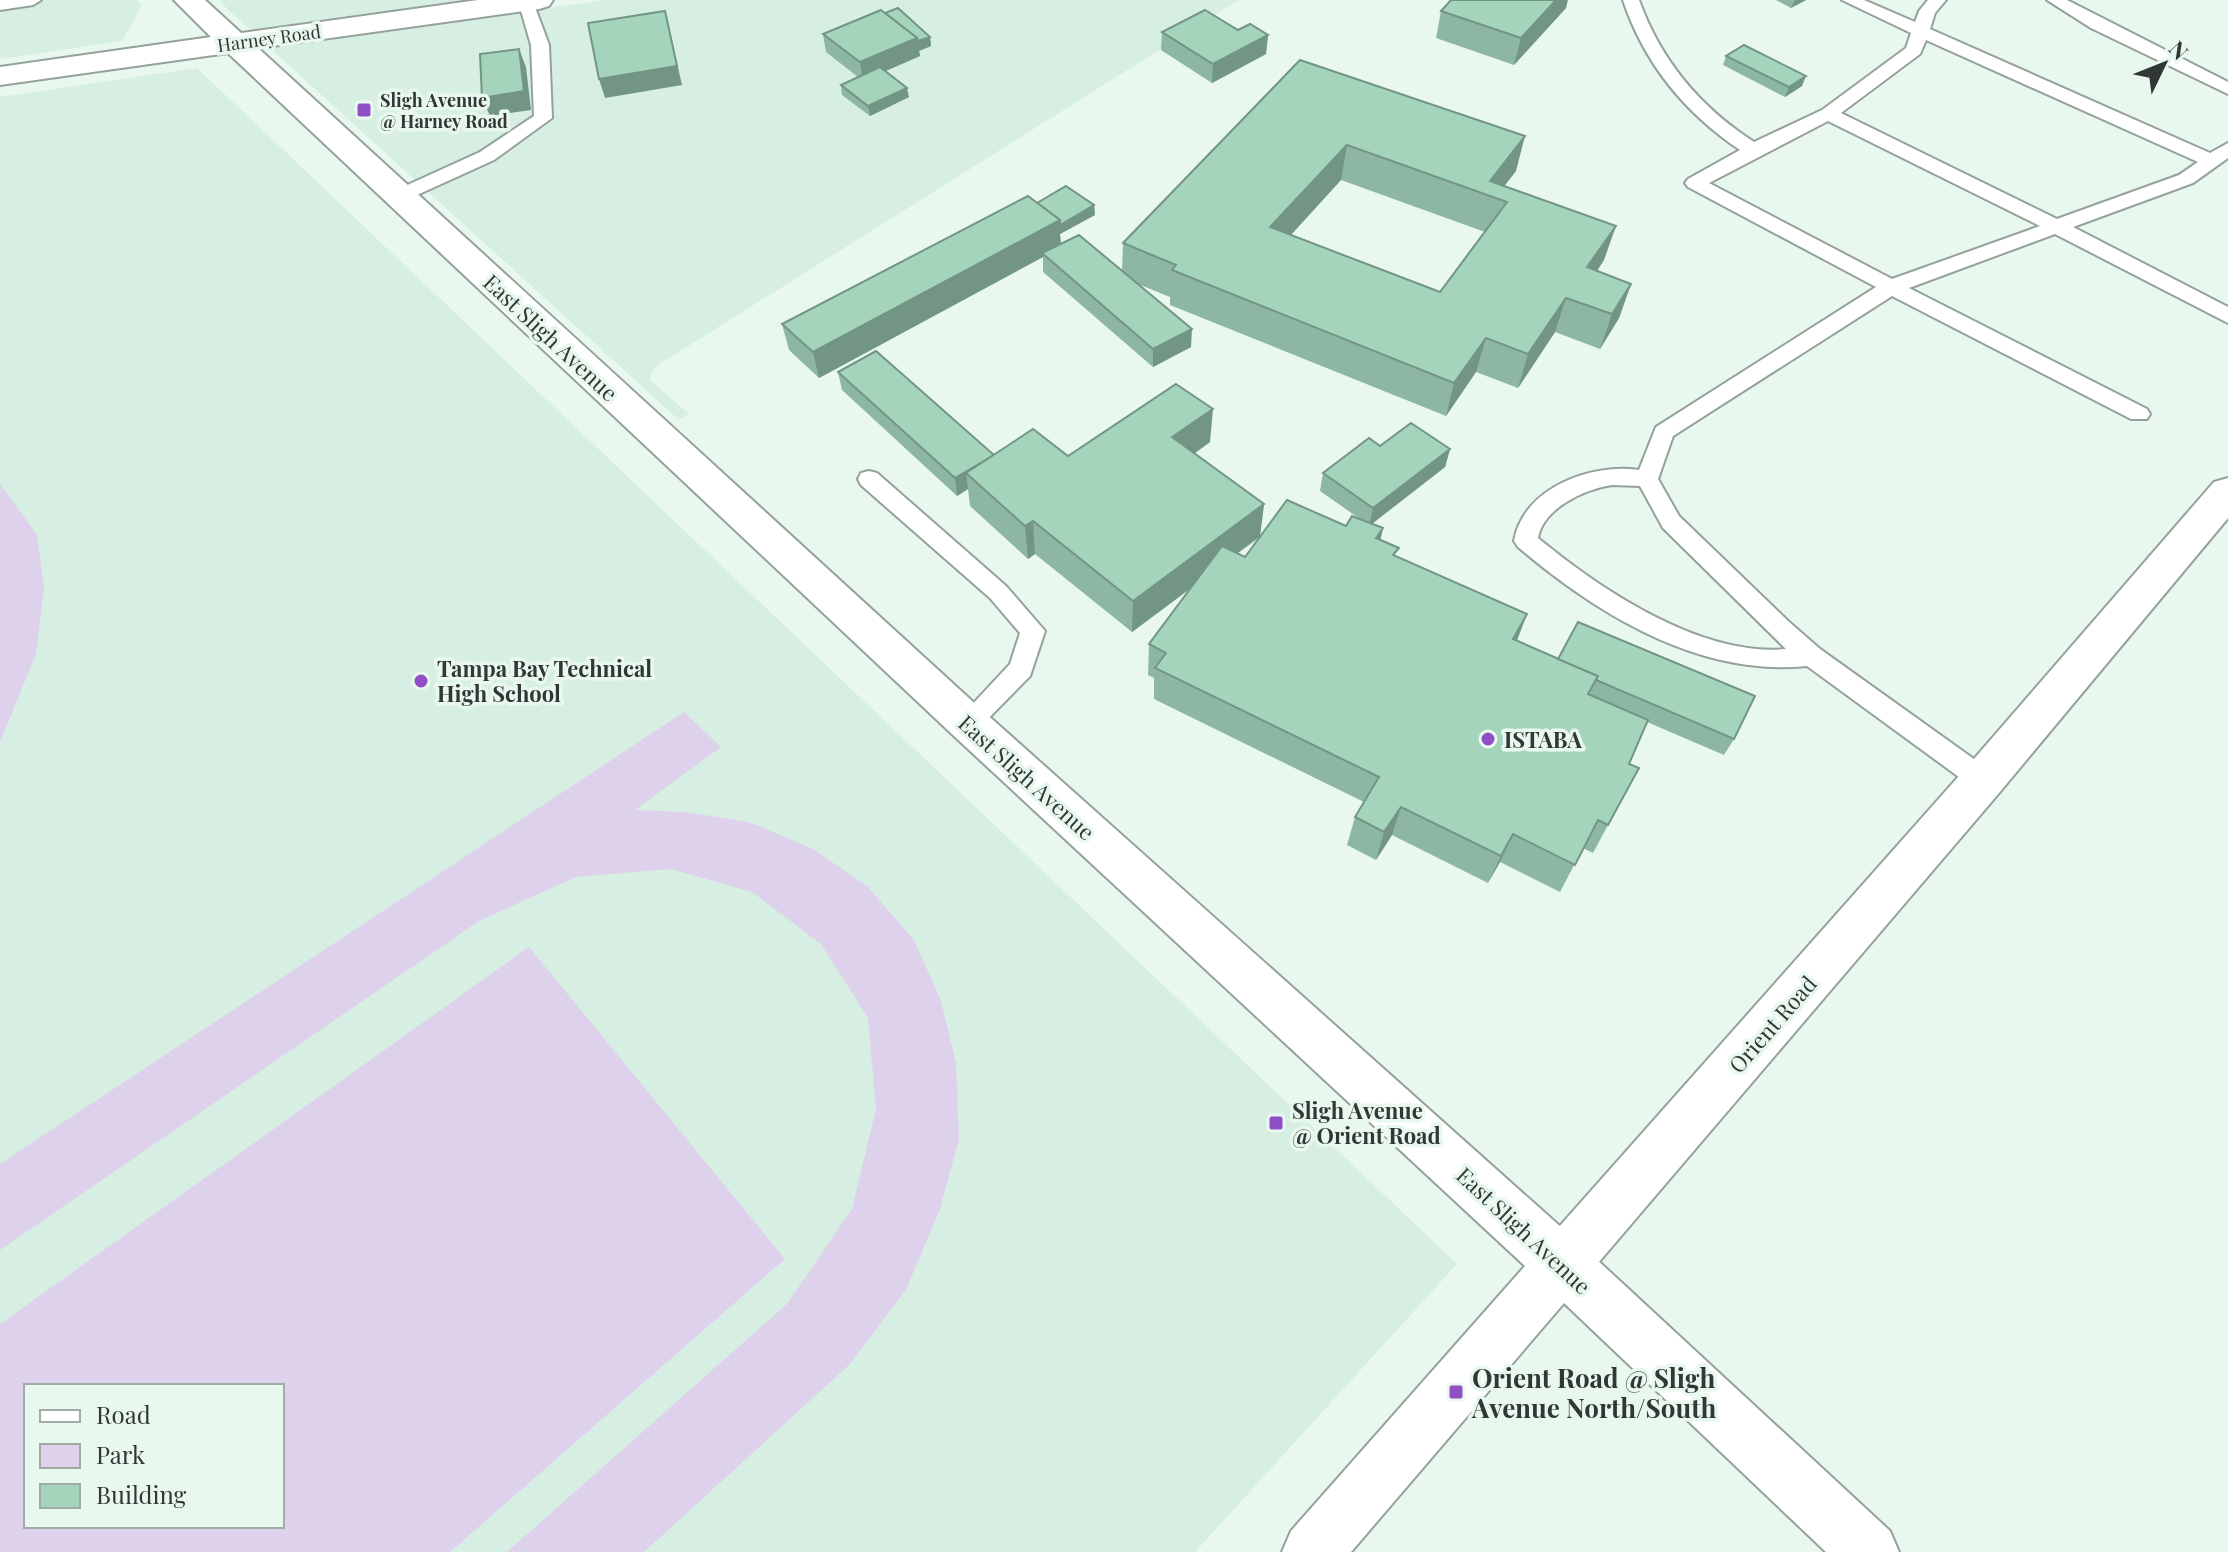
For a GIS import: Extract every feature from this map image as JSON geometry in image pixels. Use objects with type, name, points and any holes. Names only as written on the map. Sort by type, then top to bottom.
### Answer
[{"type":"street","name":"East Sligh Avenue","points":[[188,0],[968,723],[1562,1264],[1869,1552]]},
{"type":"street","name":"Harney Road","points":[[0,76],[532,1]]},
{"type":"street","name":"Orient Road","points":[[1312,1552],[2224,504]]},
{"type":"lane","points":[[0,5],[33,0]]},
{"type":"lane","points":[[1631,0],[1639,29],[1683,92],[1728,135],[1753,150]]},
{"type":"lane","points":[[1850,0],[2220,155]]},
{"type":"lane","points":[[1938,0],[1927,11],[1914,50],[1828,114],[1753,150],[1695,183],[2139,414]]},
{"type":"lane","points":[[2055,0],[2228,89]]},
{"type":"lane","points":[[399,196],[487,156],[543,118],[540,45],[532,1]]},
{"type":"lane","points":[[1828,114],[2228,316]]},
{"type":"lane","points":[[1647,479],[1664,432],[1891,287],[2186,179],[2220,155]]},
{"type":"lane","points":[[1811,656],[1762,659],[1712,648],[1632,614],[1559,571],[1526,541],[1529,523],[1571,488],[1592,479],[1619,473],[1647,479],[1671,522],[1811,656],[1983,780]]},
{"type":"lane","points":[[869,479],[998,592],[1033,631],[1021,669],[968,723]]},
{"type":"shaded area","points":[[0,0],[136,0],[142,5],[122,41],[0,59]]},
{"type":"shaded area","points":[[218,0],[473,0],[251,31]]},
{"type":"shaded area","points":[[605,0],[1239,0],[658,365],[651,373],[650,380],[689,414],[679,420],[270,48]]},
{"type":"shaded area","name":"Tampa Bay Technical High School","points":[[197,68],[1457,1264],[1195,1552],[0,1552],[0,97]]},
{"type":"green space","points":[[0,484],[37,535],[44,587],[36,654],[0,742]]},
{"type":"green space","points":[[684,712],[721,747],[635,810],[685,812],[749,822],[813,849],[867,886],[914,940],[941,1001],[956,1063],[959,1139],[940,1209],[906,1290],[849,1365],[644,1552],[507,1552],[787,1304],[852,1209],[876,1109],[868,1018],[821,944],[752,892],[671,869],[576,877],[479,921],[0,1250],[0,1164]]},
{"type":"green space","points":[[529,947],[785,1259],[450,1552],[0,1552],[0,1324]]},
{"type":"building","points":[[1451,0],[1556,0],[1521,38],[1441,11]]},
{"type":"building","points":[[898,8],[930,37],[918,41],[885,13]]},
{"type":"building","points":[[881,10],[917,38],[860,62],[823,34]]},
{"type":"building","points":[[1205,10],[1238,30],[1250,24],[1268,35],[1213,64],[1162,32]]},
{"type":"building","points":[[665,11],[677,66],[599,79],[588,23]]},
{"type":"building","points":[[1744,45],[1806,76],[1789,87],[1726,56]]},
{"type":"building","points":[[519,49],[524,91],[482,98],[480,54]]},
{"type":"building","points":[[1300,60],[1525,136],[1490,181],[1616,226],[1587,267],[1631,284],[1612,314],[1566,298],[1528,354],[1486,338],[1454,383],[1172,270],[1176,265],[1123,243]],"holes":[[[1347,145],[1507,202],[1440,292],[1270,227]]]},
{"type":"building","points":[[880,67],[907,88],[868,106],[841,85]]},
{"type":"building","points":[[1066,186],[1094,205],[1060,225],[1060,220],[1037,203]]},
{"type":"building","points":[[1028,196],[1060,220],[813,352],[782,324]]},
{"type":"building","points":[[1079,235],[1192,329],[1153,349],[1042,253]]},
{"type":"building","points":[[876,351],[994,455],[955,478],[838,372]]},
{"type":"building","points":[[1176,384],[1213,409],[1172,437],[1264,504],[1133,601],[1033,521],[1025,526],[966,473],[1033,429],[1068,456]]},
{"type":"building","points":[[1411,423],[1450,449],[1373,508],[1323,473],[1369,438],[1380,446]]},
{"type":"building","points":[[1287,500],[1346,526],[1352,516],[1383,528],[1376,538],[1399,548],[1393,555],[1527,614],[1513,639],[1598,676],[1588,694],[1648,720],[1629,764],[1639,768],[1608,825],[1598,820],[1575,865],[1513,834],[1501,856],[1401,807],[1384,832],[1355,817],[1379,777],[1155,668],[1166,653],[1149,644],[1222,546],[1245,557]]},
{"type":"building","points":[[1578,622],[1755,696],[1734,739],[1596,680],[1598,676],[1558,659]]},
{"type":"place","name":"Sligh Avenue @ Harney Road","points":[[364,110]]},
{"type":"place","name":"Tampa Bay Technical High School","points":[[421,681]]},
{"type":"place","name":"ISTABA","points":[[1488,739]]},
{"type":"place","name":"Sligh Avenue @ Orient Road","points":[[1276,1123]]},
{"type":"place","name":"Orient Road @ Sligh Avenue North/South","points":[[1456,1392]]}]
